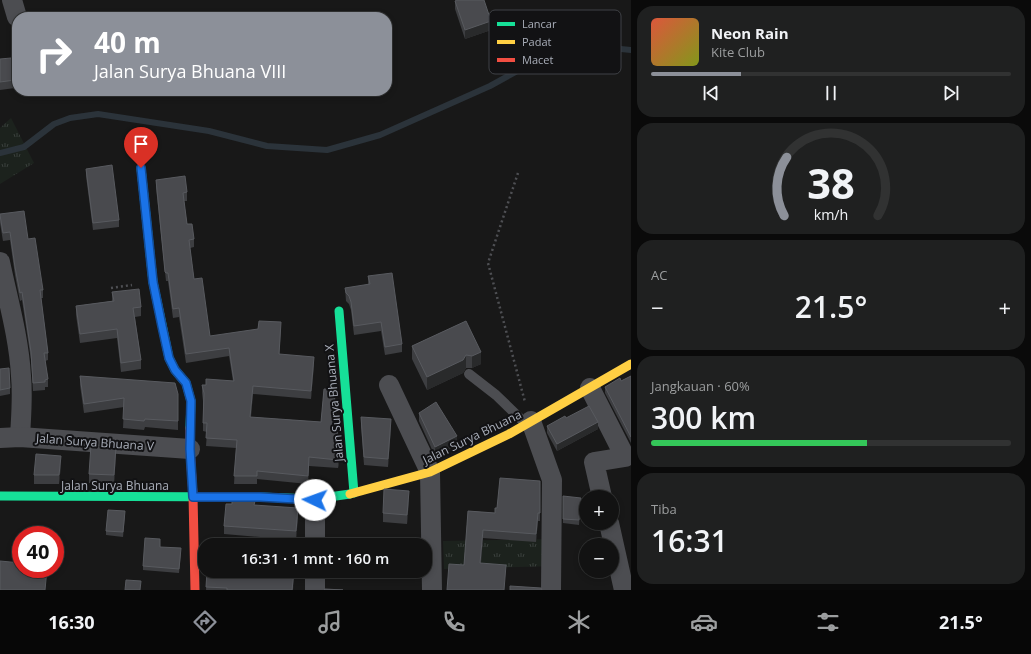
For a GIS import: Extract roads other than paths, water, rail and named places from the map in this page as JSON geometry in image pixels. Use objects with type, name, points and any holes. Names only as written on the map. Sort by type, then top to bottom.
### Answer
[{"type":"street","points":[[12,0],[16,12]]},
{"type":"street","points":[[141,168],[153,282],[162,326],[169,358],[175,370],[186,383],[191,401],[190,449],[193,496],[195,590]]},
{"type":"street","points":[[0,262],[17,343],[21,375],[22,404],[20,437]]},
{"type":"street","name":"Jalan Surya Bhuana X","points":[[339,310],[354,493]]},
{"type":"street","name":"Jalan Surya Bhuana","points":[[0,496],[193,496],[315,500],[354,493],[430,472],[528,423],[631,364]]},
{"type":"street","points":[[389,385],[430,472],[432,590]]},
{"type":"street","points":[[590,388],[625,457],[594,462],[600,490]]},
{"type":"street","points":[[528,423],[552,480],[551,590]]},
{"type":"street","name":"Jalan Surya Bhuana V","points":[[0,438],[20,437],[190,449]]},
{"type":"street","points":[[315,500],[315,538]]},
{"type":"street","points":[[610,530],[624,590]]},
{"type":"street","points":[[315,578],[315,590]]},
{"type":"lane","points":[[469,374],[528,423]]},
{"type":"waterway","points":[[621,49],[631,50]]},
{"type":"waterway","points":[[0,153],[24,147],[54,124],[70,118],[98,114],[209,131],[267,146],[327,150],[380,135],[490,86],[512,74]]}]
